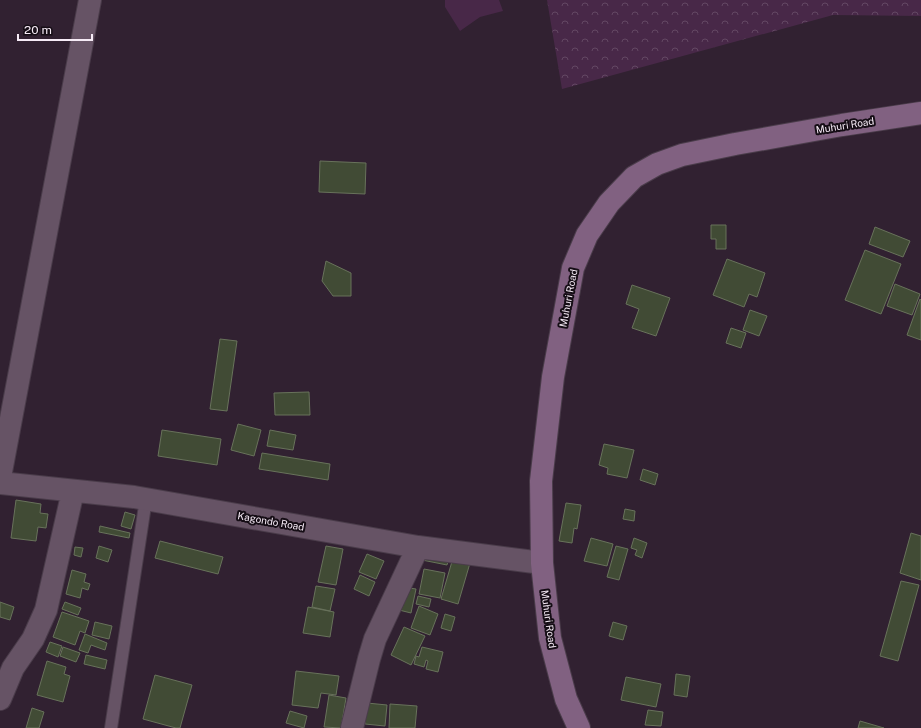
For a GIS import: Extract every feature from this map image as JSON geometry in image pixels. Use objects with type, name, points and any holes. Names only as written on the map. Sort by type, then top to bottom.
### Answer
[{"type":"main road","name":"Muhuri Road","points":[[579,728],[566,699],[550,638],[542,563],[541,481],[553,377],[571,276],[587,235],[609,203],[634,177],[657,164],[682,155],[842,125],[921,113]]},
{"type":"street","points":[[0,476],[90,0]]},
{"type":"street","name":"Kagondo Road","points":[[0,483],[146,499],[418,546],[542,563]]},
{"type":"street","points":[[0,699],[13,668],[33,639],[46,610],[73,491]]},
{"type":"street","points":[[352,728],[375,639],[418,546]]},
{"type":"lane","points":[[111,728],[146,499]]},
{"type":"green space","points":[[445,0],[499,0],[503,11],[480,17],[460,31],[445,7]]},
{"type":"green space","points":[[547,0],[921,0],[921,16],[833,15],[562,89]]},
{"type":"building","points":[[320,161],[366,163],[365,194],[319,192]]},
{"type":"building","points":[[711,225],[726,225],[726,249],[716,249],[716,239],[711,239]]},
{"type":"building","points":[[875,227],[910,241],[903,257],[869,244]]},
{"type":"building","points":[[865,250],[901,264],[881,314],[845,300]]},
{"type":"building","points":[[727,259],[765,273],[757,297],[749,294],[744,307],[713,295]]},
{"type":"building","points":[[326,261],[351,273],[351,296],[333,296],[322,281]]},
{"type":"building","points":[[895,284],[920,294],[912,315],[887,306]]},
{"type":"building","points":[[632,285],[670,298],[656,336],[632,328],[639,309],[626,304]]},
{"type":"building","points":[[920,299],[921,300],[921,340],[907,335]]},
{"type":"building","points":[[750,310],[767,316],[759,336],[743,330]]},
{"type":"building","points":[[731,328],[746,333],[741,348],[726,343]]},
{"type":"building","points":[[220,339],[237,341],[227,411],[210,409]]},
{"type":"building","points":[[309,392],[310,415],[275,415],[274,393]]},
{"type":"building","points":[[238,424],[261,430],[254,456],[231,450]]},
{"type":"building","points":[[162,430],[221,439],[217,465],[158,456]]},
{"type":"building","points":[[270,430],[296,435],[293,450],[267,446]]},
{"type":"building","points":[[604,444],[634,450],[627,478],[607,474],[608,468],[599,465]]},
{"type":"building","points":[[262,453],[330,464],[328,480],[259,469]]},
{"type":"building","points":[[643,469],[658,474],[655,485],[640,480]]},
{"type":"building","points":[[16,500],[41,504],[40,513],[48,514],[46,528],[38,527],[36,541],[11,538]]},
{"type":"building","points":[[566,503],[581,505],[577,529],[574,528],[572,543],[559,541]]},
{"type":"building","points":[[625,509],[635,511],[634,521],[623,519]]},
{"type":"building","points":[[125,512],[135,515],[131,529],[121,526]]},
{"type":"building","points":[[100,526],[130,533],[129,538],[99,532]]},
{"type":"building","points":[[911,533],[921,536],[921,580],[900,573]]},
{"type":"building","points":[[591,538],[613,544],[607,566],[584,561]]},
{"type":"building","points":[[634,538],[647,543],[642,558],[635,555],[637,550],[631,548]]},
{"type":"building","points":[[160,541],[223,557],[218,574],[155,558]]},
{"type":"building","points":[[99,546],[112,550],[108,562],[96,558]]},
{"type":"building","points":[[326,546],[343,549],[336,585],[318,582]]},
{"type":"building","points":[[616,546],[628,549],[619,580],[607,577]]},
{"type":"building","points":[[75,547],[83,548],[81,557],[74,555]]},
{"type":"building","points":[[367,554],[384,561],[376,579],[359,572]]},
{"type":"building","points":[[450,554],[447,565],[417,559]]},
{"type":"building","points":[[453,558],[470,563],[458,604],[441,599]]},
{"type":"building","points":[[424,569],[445,573],[440,598],[419,594]]},
{"type":"building","points":[[72,570],[86,574],[84,582],[90,584],[88,590],[82,588],[80,598],[66,594]]},
{"type":"building","points":[[360,575],[375,582],[369,596],[354,589]]},
{"type":"building","points":[[901,581],[919,585],[898,661],[880,656]]},
{"type":"building","points":[[316,586],[335,589],[330,611],[312,607]]},
{"type":"building","points":[[403,587],[416,589],[411,613],[399,610]]},
{"type":"building","points":[[418,596],[431,599],[429,607],[416,604]]},
{"type":"building","points":[[0,602],[14,607],[10,620],[0,617]]},
{"type":"building","points":[[65,602],[81,608],[78,615],[62,609]]},
{"type":"building","points":[[419,606],[438,614],[430,635],[411,628]]},
{"type":"building","points":[[308,607],[334,612],[330,637],[303,633]]},
{"type":"building","points":[[62,612],[89,621],[85,633],[80,631],[75,645],[53,637]]},
{"type":"building","points":[[445,614],[455,617],[451,631],[441,628]]},
{"type":"building","points":[[95,622],[112,626],[109,639],[92,635]]},
{"type":"building","points":[[613,622],[627,626],[623,640],[609,636]]},
{"type":"building","points":[[404,627],[425,636],[411,665],[391,655]]},
{"type":"building","points":[[85,634],[107,643],[105,650],[91,645],[88,653],[79,650]]},
{"type":"building","points":[[50,642],[62,646],[58,657],[46,652]]},
{"type":"building","points":[[63,647],[80,653],[76,662],[60,656]]},
{"type":"building","points":[[422,647],[443,652],[438,672],[426,669],[428,661],[426,660],[424,667],[414,664],[416,656],[419,657]]},
{"type":"building","points":[[86,655],[107,660],[105,669],[84,664]]},
{"type":"building","points":[[47,661],[66,667],[64,674],[70,676],[63,702],[37,695]]},
{"type":"building","points":[[296,671],[339,676],[336,695],[321,693],[318,708],[292,705]]},
{"type":"building","points":[[676,674],[690,676],[687,697],[674,695]]},
{"type":"building","points":[[155,675],[192,685],[180,728],[143,719]]},
{"type":"building","points":[[626,677],[661,684],[656,707],[621,700]]},
{"type":"building","points":[[329,695],[346,698],[341,728],[324,727]]},
{"type":"building","points":[[367,703],[387,705],[385,726],[365,724]]},
{"type":"building","points":[[390,704],[417,706],[415,728],[389,728]]},
{"type":"building","points":[[32,708],[44,712],[39,728],[26,728]]},
{"type":"building","points":[[648,710],[663,712],[661,726],[645,725]]},
{"type":"building","points":[[290,711],[307,716],[304,728],[286,723]]},
{"type":"building","points":[[860,721],[884,728],[858,728]]}]
